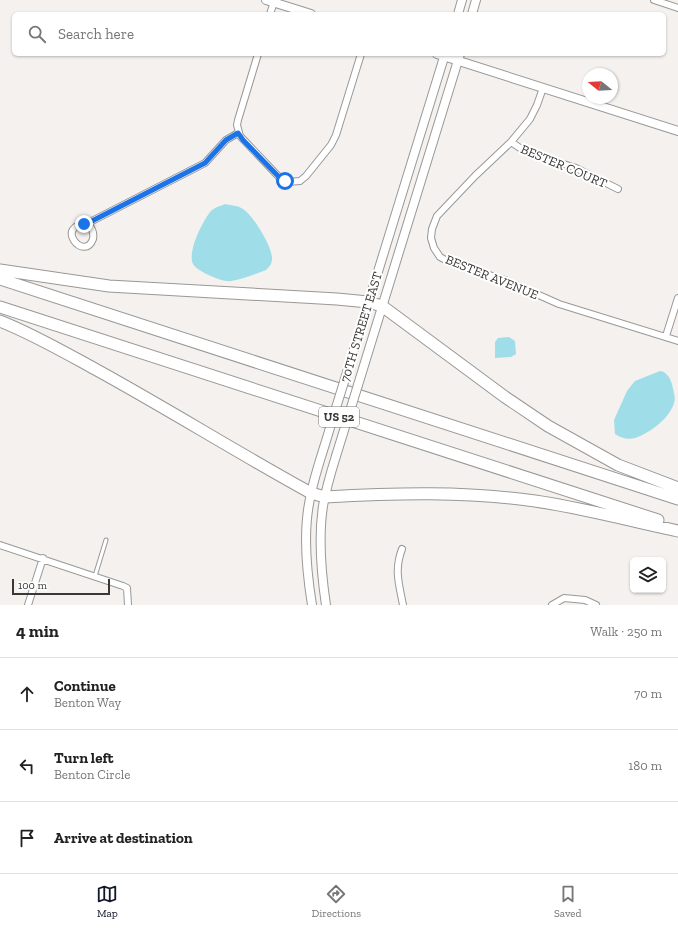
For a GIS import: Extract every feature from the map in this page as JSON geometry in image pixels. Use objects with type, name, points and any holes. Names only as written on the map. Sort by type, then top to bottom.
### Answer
[{"type":"highway","points":[[0,270],[109,286],[337,299],[368,302],[382,306],[505,397],[548,426],[618,465],[678,488]]},
{"type":"highway","name":"US 52","points":[[0,279],[678,499]]},
{"type":"highway","name":"US 52","points":[[0,307],[678,527]]},
{"type":"highway","points":[[0,321],[46,343],[141,395],[311,493],[325,497],[434,493],[502,497],[564,506],[678,531]]},
{"type":"main road","points":[[459,12],[462,0]]},
{"type":"main road","points":[[473,12],[476,0]]},
{"type":"main road","points":[[270,1],[305,12]]},
{"type":"main road","name":"70TH STREET EAST","points":[[312,605],[308,579],[306,542],[308,505],[442,56]]},
{"type":"main road","points":[[459,57],[543,88],[678,131]]},
{"type":"main road","name":"70TH STREET EAST","points":[[326,605],[320,557],[322,513],[325,497],[365,360],[459,57]]},
{"type":"street","points":[[654,0],[678,8]]},
{"type":"street","points":[[270,1],[270,12]]},
{"type":"street","points":[[257,56],[238,120],[238,133],[243,140],[282,179],[292,182],[300,181],[334,141],[360,56]]},
{"type":"street","name":"BESTER AVENUE","points":[[543,88],[530,119],[511,142],[474,176],[437,216],[430,238],[434,248],[440,257],[450,262],[506,280],[559,304],[678,340]]},
{"type":"street","points":[[88,224],[205,163],[226,140],[238,133]]},
{"type":"street","name":"BESTER COURT","points":[[511,142],[526,152],[576,168],[618,189]]},
{"type":"street","points":[[666,336],[678,298]]},
{"type":"street","points":[[0,545],[43,558],[127,588],[128,605]]},
{"type":"street","points":[[402,549],[397,572],[403,605]]},
{"type":"street","points":[[28,605],[43,558]]},
{"type":"street","points":[[552,605],[564,598],[585,600],[596,605]]},
{"type":"lane","points":[[95,576],[106,540]]},
{"type":"water","points":[[225,204],[237,206],[247,212],[262,232],[269,247],[272,259],[266,270],[240,279],[227,281],[204,273],[193,264],[192,252],[194,244],[204,221],[211,211]]},
{"type":"water","points":[[509,337],[515,341],[516,354],[511,357],[495,358],[495,342],[498,338]]},
{"type":"water","points":[[660,371],[666,374],[672,384],[675,398],[672,409],[659,424],[641,436],[630,439],[620,437],[615,434],[614,420],[627,391],[635,381]]},
{"type":"route","points":[[84,224],[88,224],[205,163],[226,140],[238,133],[279,177],[285,181]]}]
